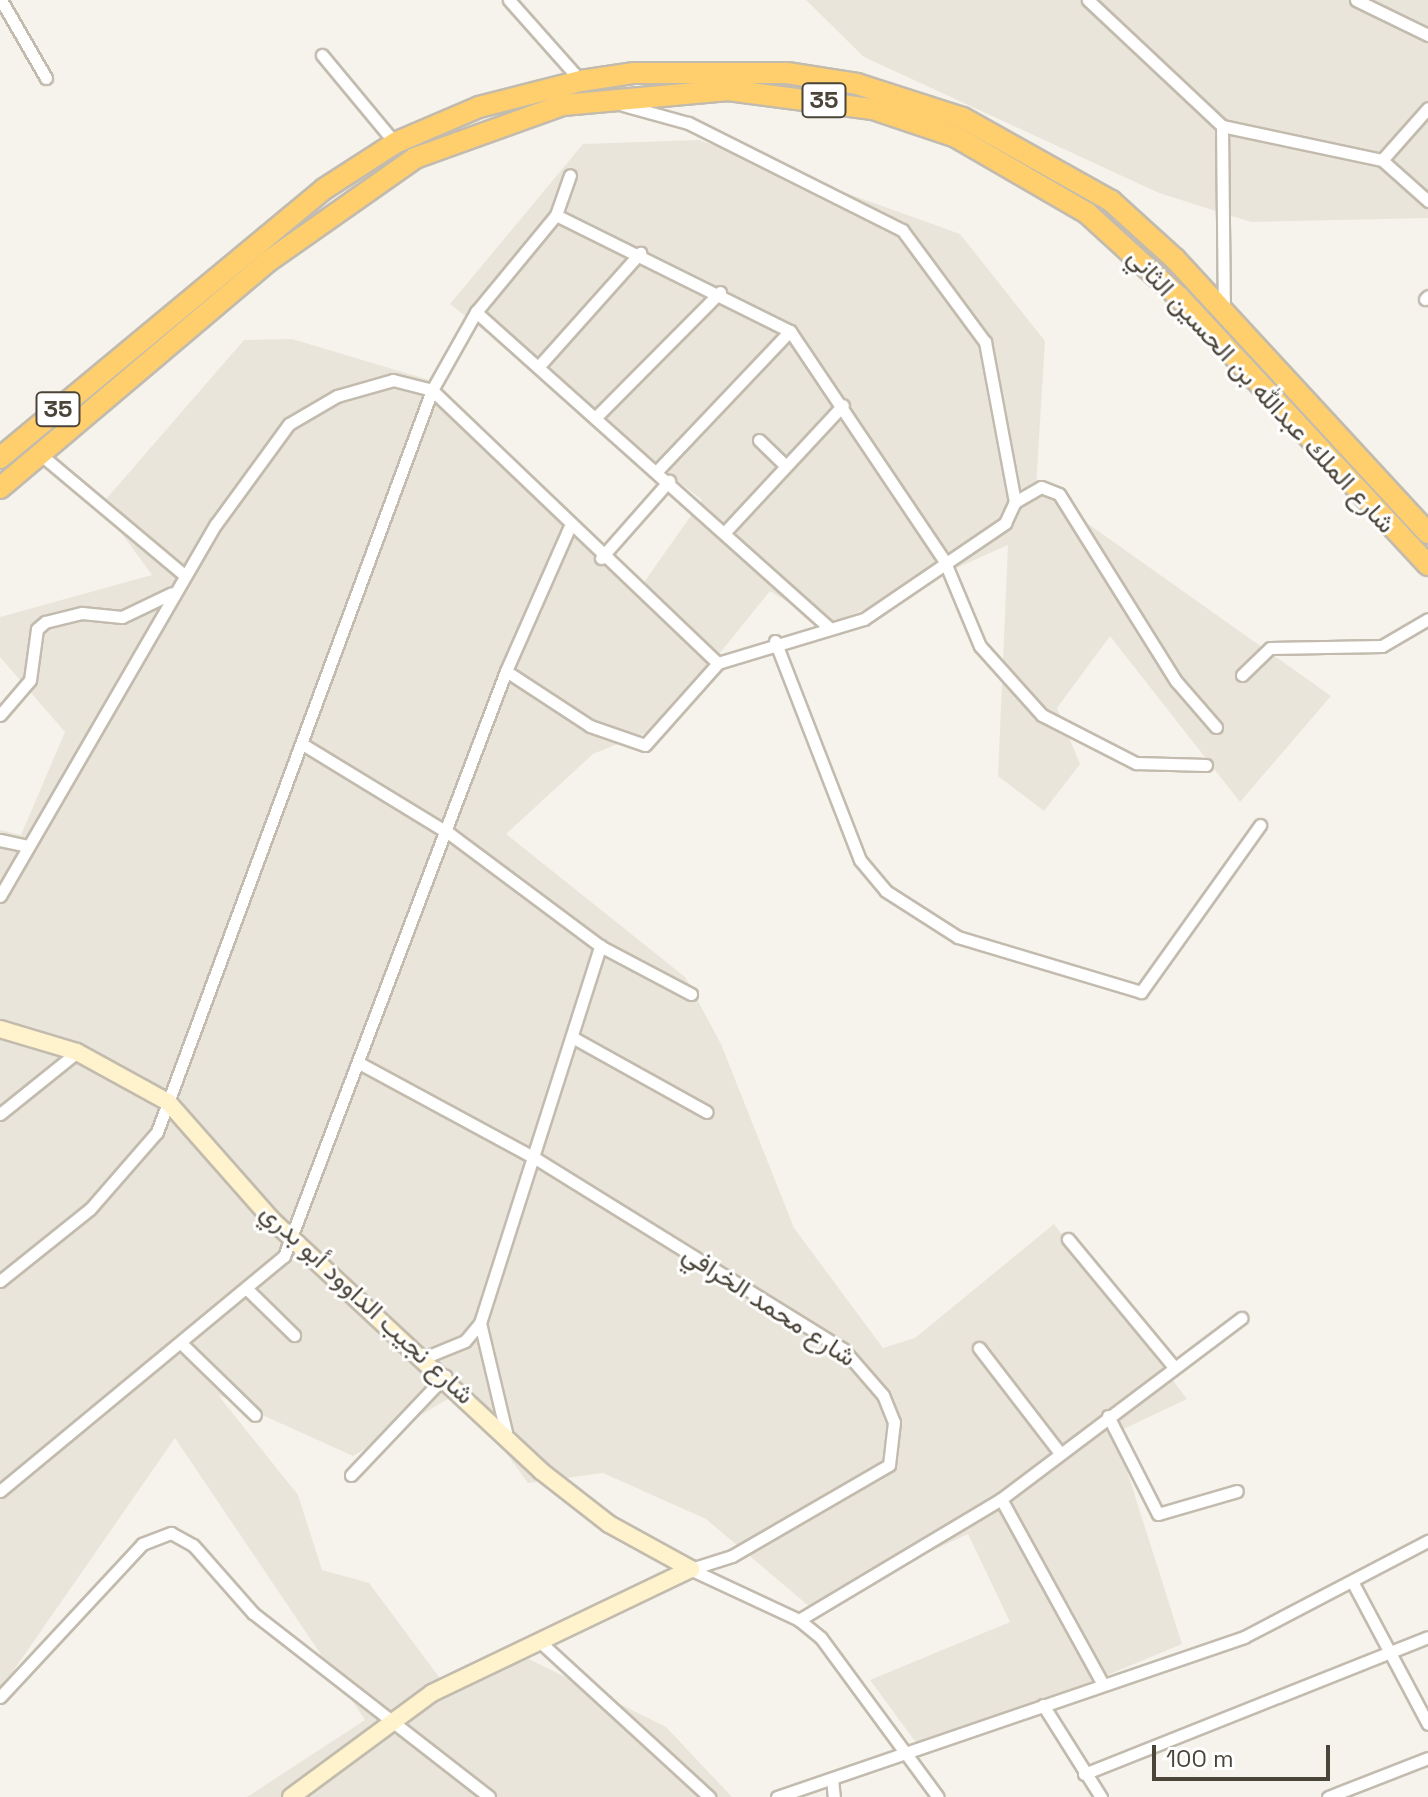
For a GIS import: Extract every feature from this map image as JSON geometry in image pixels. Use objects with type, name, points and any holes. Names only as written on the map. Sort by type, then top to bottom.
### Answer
[{"type":"highway","name":"شارع الملك عبدالله بن الحسين الثاني","points":[[0,458],[324,189],[395,143],[479,107],[581,81],[634,73],[787,73],[857,84],[963,118],[1111,201],[1224,312],[1428,533]]},
{"type":"highway","name":"شارع الملك عبدالله بن الحسين الثاني","points":[[0,488],[270,260],[415,158],[475,131],[598,98],[696,89],[795,94],[873,109],[1011,166],[1134,253],[1428,565]]},
{"type":"highway","points":[[117,360],[118,372],[130,377]]},
{"type":"highway","points":[[78,392],[92,395],[93,409]]},
{"type":"street","points":[[1,0],[46,78]]},
{"type":"street","points":[[509,0],[581,81]]},
{"type":"street","points":[[1088,0],[1222,126],[1382,160],[1428,201]]},
{"type":"street","points":[[1356,0],[1428,35]]},
{"type":"street","points":[[322,55],[395,143]]},
{"type":"street","points":[[598,98],[688,123],[902,230],[985,342],[1015,502]]},
{"type":"street","points":[[1382,160],[1428,108]]},
{"type":"street","points":[[1222,126],[1224,312]]},
{"type":"street","points":[[0,1281],[124,1175],[150,1144],[304,745],[432,390],[476,312],[556,215],[570,175]]},
{"type":"street","points":[[556,215],[720,292],[790,331],[843,405],[944,560],[980,646],[1042,715],[1136,763],[1206,765]]},
{"type":"street","points":[[539,366],[640,253]]},
{"type":"street","points":[[596,417],[720,292]]},
{"type":"street","points":[[476,312],[669,481],[828,627]]},
{"type":"street","points":[[657,471],[790,331]]},
{"type":"street","points":[[0,896],[184,575],[289,424],[337,396],[393,380],[432,390],[569,528],[718,663]]},
{"type":"street","points":[[725,532],[783,463],[843,405]]},
{"type":"street","points":[[759,440],[783,463]]},
{"type":"street","points":[[40,454],[184,575]]},
{"type":"street","points":[[601,558],[669,481]]},
{"type":"street","points":[[506,671],[636,747],[651,741],[718,663],[775,641],[876,612],[944,560],[1005,523],[1015,502],[1041,487],[1059,494],[1176,681],[1216,727]]},
{"type":"street","points":[[0,1491],[247,1289],[293,1240],[450,834],[506,671],[569,528]]},
{"type":"street","points":[[0,715],[30,680],[37,629],[45,622],[82,613],[122,617],[176,590]]},
{"type":"street","points":[[1242,675],[1270,648],[1382,646],[1428,619]]},
{"type":"street","points":[[775,641],[860,860],[886,891],[958,937],[1141,992],[1260,825]]},
{"type":"street","points":[[304,745],[450,834],[600,946],[691,994]]},
{"type":"street","points":[[0,840],[28,846]]},
{"type":"street","points":[[506,1432],[487,1377],[480,1323],[600,946]]},
{"type":"street","name":"شارع نجيب الداوود أبو بدري","points":[[0,1029],[77,1052],[168,1102],[293,1240],[426,1357],[571,1498],[691,1569]]},
{"type":"street","points":[[572,1037],[707,1112]]},
{"type":"street","points":[[0,1114],[77,1052]]},
{"type":"street","name":"شارع محمد الخرافي","points":[[291,1797],[393,1718],[539,1641],[691,1569],[732,1556],[876,1476],[889,1465],[894,1422],[866,1371],[843,1349],[535,1158],[361,1064]]},
{"type":"street","points":[[1068,1239],[1173,1366]]},
{"type":"street","points":[[247,1289],[294,1335]]},
{"type":"street","points":[[799,1620],[1001,1499],[1173,1366],[1241,1318]]},
{"type":"street","points":[[426,1357],[447,1353],[480,1323]]},
{"type":"street","points":[[181,1343],[255,1415]]},
{"type":"street","points":[[979,1348],[1059,1452]]},
{"type":"street","points":[[351,1475],[445,1375]]},
{"type":"street","points":[[1108,1416],[1158,1514],[1237,1491]]},
{"type":"street","points":[[1001,1499],[1101,1681]]},
{"type":"street","points":[[0,1697],[142,1544],[171,1533],[193,1545],[253,1613],[393,1718],[489,1797]]},
{"type":"street","points":[[777,1797],[899,1752],[1043,1705],[1101,1681],[1244,1637],[1354,1585],[1428,1541]]},
{"type":"street","points":[[691,1569],[799,1620],[837,1656],[899,1752],[938,1797]]},
{"type":"street","points":[[1354,1585],[1428,1724]]},
{"type":"street","points":[[1084,1774],[1393,1657],[1428,1637]]},
{"type":"street","points":[[539,1641],[709,1797]]},
{"type":"street","points":[[1043,1705],[1101,1797]]},
{"type":"street","points":[[1328,1797],[1426,1762]]},
{"type":"street","points":[[832,1779],[834,1797]]},
{"type":"shaded area","points":[[806,0],[1428,0],[1428,218],[1251,222],[1159,193],[864,57]]},
{"type":"shaded area","points":[[699,140],[960,234],[1045,341],[1036,487],[1331,696],[1240,802],[1110,636],[1057,708],[1080,764],[1044,811],[998,776],[1008,545],[827,626],[770,591],[660,727],[593,754],[506,834],[685,977],[721,1044],[794,1228],[883,1348],[915,1338],[1054,1224],[1187,1399],[1115,1433],[1182,1644],[923,1752],[870,1680],[1010,1622],[968,1534],[810,1607],[706,1519],[603,1473],[528,1483],[461,1391],[353,1456],[218,1395],[298,1495],[322,1570],[369,1583],[442,1681],[529,1659],[666,1727],[732,1797],[247,1797],[365,1720],[175,1438],[0,1690],[0,830],[21,835],[65,732],[0,657],[0,617],[152,575],[101,505],[244,340],[292,339],[436,382],[642,585],[702,500],[450,304],[583,144]]}]
